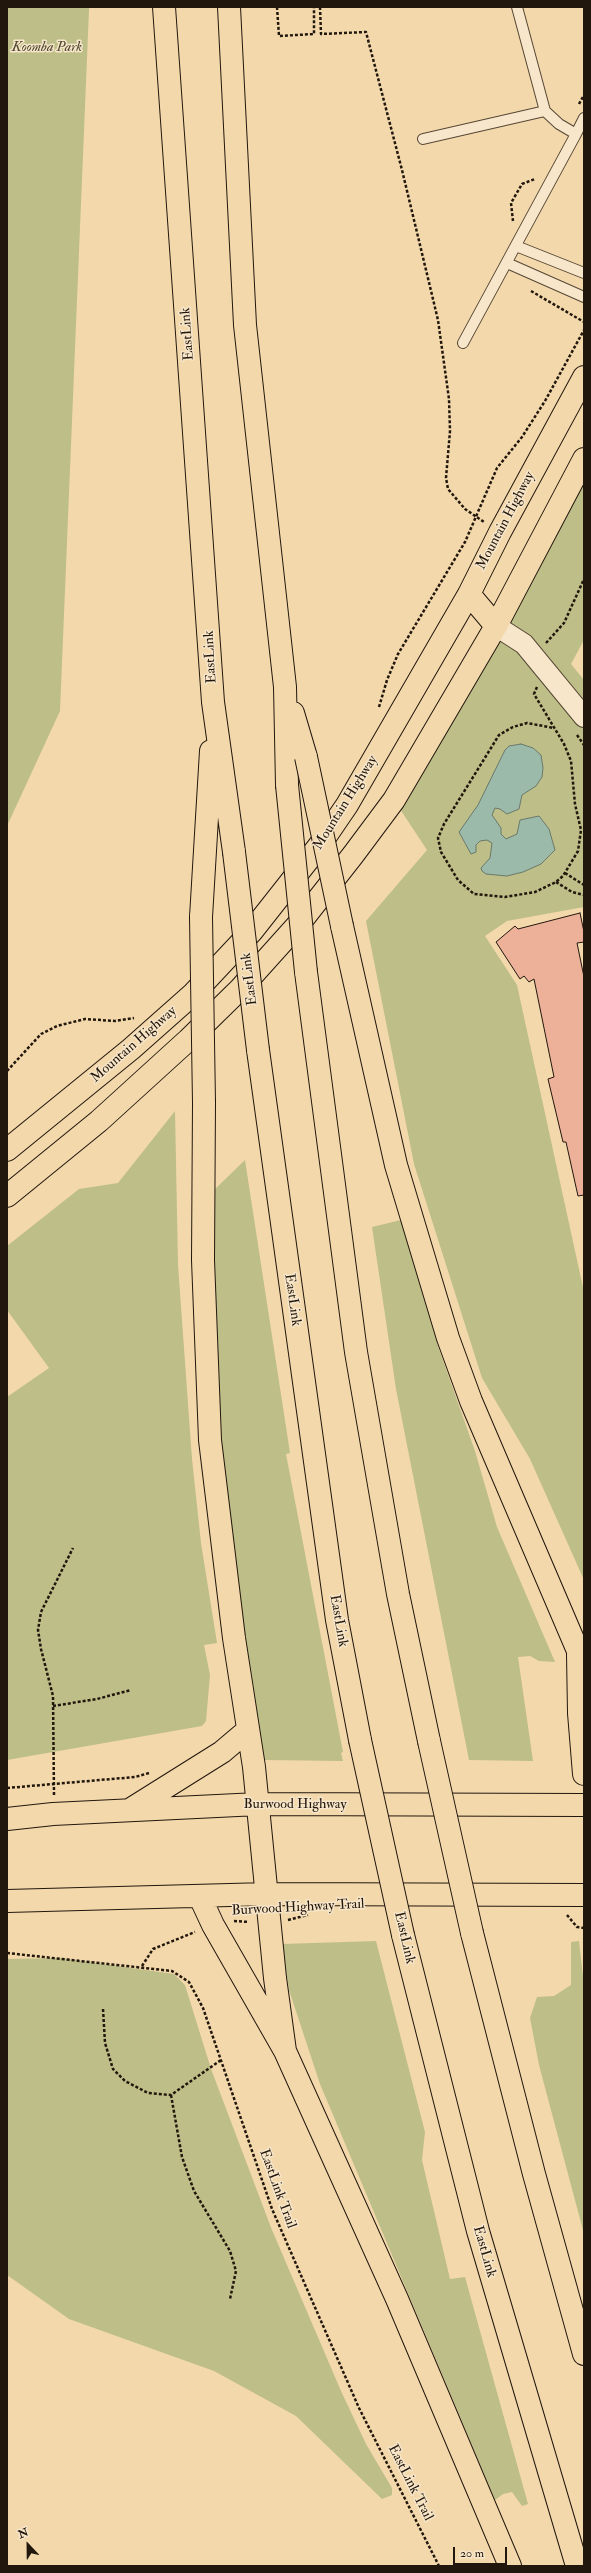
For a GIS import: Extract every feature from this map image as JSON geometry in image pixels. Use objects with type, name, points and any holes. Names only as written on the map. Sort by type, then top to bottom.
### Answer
[{"type":"main road","name":"EastLink","points":[[164,7],[214,702],[258,1050],[337,1620],[360,1740],[403,1936],[478,2231],[577,2566]]},
{"type":"main road","points":[[229,7],[245,325],[285,687],[287,785],[306,972],[356,1352],[398,1594],[429,1742],[472,1933],[534,2174],[584,2354]]},
{"type":"main road","name":"Mountain Highway","points":[[7,1150],[101,1074],[166,1018],[220,966],[266,914],[320,846],[347,805],[469,594],[500,532],[584,377]]},
{"type":"main road","points":[[7,1196],[99,1121],[149,1077],[240,989],[302,920],[394,800],[496,626],[584,459]]},
{"type":"main road","points":[[469,594],[496,626]]},
{"type":"main road","points":[[285,687],[306,757],[342,926],[396,1165],[448,1338],[472,1401],[581,1659],[579,1714],[584,1774]]},
{"type":"main road","points":[[214,702],[201,917],[204,1103],[203,1260],[210,1440],[258,1804],[269,1922],[285,2051]]},
{"type":"main road","points":[[130,1810],[222,1752],[248,1730]]},
{"type":"main road","name":"Burwood Highway","points":[[7,1819],[54,1814],[258,1804],[584,1806]]},
{"type":"main road","points":[[7,1901],[267,1894],[584,1895]]},
{"type":"main road","points":[[200,1897],[213,1925],[285,2051],[397,2299],[510,2566]]},
{"type":"street","points":[[496,626],[524,644],[584,717]]},
{"type":"lane","points":[[517,7],[545,111],[559,124],[576,134]]},
{"type":"lane","points":[[423,139],[545,111]]},
{"type":"lane","points":[[463,343],[584,118]]},
{"type":"lane","points":[[516,246],[584,273]]},
{"type":"lane","points":[[507,263],[584,297]]},
{"type":"path","points":[[277,7],[279,36],[314,34],[314,7]]},
{"type":"path","points":[[320,7],[322,34],[366,32],[402,170],[438,320],[449,399],[448,489],[465,509]]},
{"type":"path","points":[[514,226],[510,203],[522,184],[538,178]]},
{"type":"path","points":[[499,277],[518,283],[584,322]]},
{"type":"path","points":[[378,711],[386,680],[398,654],[421,612],[465,542],[498,468],[522,437],[545,402],[584,330]]},
{"type":"path","points":[[544,645],[559,631],[564,623],[584,579]]},
{"type":"path","points":[[537,687],[534,694],[554,728],[571,761],[574,804],[581,830],[578,851],[565,873],[556,882],[524,895],[493,897],[474,894],[465,888],[453,873],[441,852],[438,838],[444,824],[499,735],[512,727],[527,723],[554,728]]},
{"type":"path","points":[[565,873],[584,884]]},
{"type":"path","points":[[556,882],[572,892],[584,895]]},
{"type":"path","points":[[7,1071],[41,1034],[57,1026],[85,1019],[115,1021],[138,1017]]},
{"type":"path","points":[[54,1814],[53,1696],[41,1649],[38,1630],[41,1612],[74,1548]]},
{"type":"path","points":[[53,1706],[96,1699],[131,1690]]},
{"type":"path","points":[[7,1788],[135,1777],[154,1771]]},
{"type":"path","points":[[562,1913],[568,1916],[577,1926],[584,1928]]},
{"type":"path","name":"Burwood Highway Trail","points":[[142,1966],[153,1950],[175,1939],[213,1925],[229,1921],[269,1922],[292,1920],[309,1915]]},
{"type":"path","name":"EastLink Trail","points":[[7,1953],[142,1966],[172,1971],[188,1982],[203,2008],[272,2209],[359,2408],[440,2566]]},
{"type":"path","points":[[103,2009],[105,2043],[112,2068],[125,2081],[148,2092],[171,2095],[221,2060]]},
{"type":"path","points":[[171,2095],[182,2157],[194,2192],[230,2251],[236,2271],[230,2299]]},
{"type":"green space","name":"Koomba Park","points":[[7,7],[89,7],[89,10],[60,711],[7,826]]},
{"type":"green space","points":[[584,459],[584,640],[571,664],[584,680],[584,907],[507,921],[485,936],[517,985],[584,1292],[584,1580],[530,1459],[482,1378],[414,1164],[366,921],[427,850],[394,800]]},
{"type":"green space","points":[[175,1111],[178,1265],[192,1459],[201,1543],[217,1643],[204,1645],[210,1675],[206,1721],[202,1726],[7,1760],[7,1397],[49,1368],[7,1310],[7,1246],[79,1189],[118,1183]]},
{"type":"green space","points":[[245,1160],[290,1453],[286,1454],[343,1752],[341,1753],[343,1761],[264,1760],[254,1706],[242,1630],[223,1458],[217,1380],[211,1193]]},
{"type":"green space","points":[[401,1220],[439,1349],[475,1451],[497,1527],[555,1662],[539,1661],[530,1656],[518,1657],[533,1761],[469,1760],[396,1389],[372,1227]]},
{"type":"green space","points":[[376,1941],[425,2132],[422,2160],[450,2279],[465,2277],[528,2504],[522,2506],[512,2492],[503,2494],[495,2500],[320,2084],[289,1990],[282,1944]]},
{"type":"green space","points":[[579,1941],[584,1985],[584,2234],[539,2065],[530,2018],[537,1997],[554,1996],[571,1985],[571,1942]]},
{"type":"green space","points":[[61,1958],[174,1974],[185,1985],[211,2069],[272,2230],[341,2391],[366,2444],[392,2488],[392,2495],[382,2499],[296,2416],[214,2371],[69,2319],[7,2275],[7,1959]]},
{"type":"shaded area","points":[[521,744],[533,748],[541,755],[543,768],[542,777],[536,786],[522,795],[519,809],[507,814],[500,809],[495,808],[492,815],[501,828],[501,834],[506,839],[517,834],[520,820],[539,816],[549,829],[555,850],[541,864],[523,872],[507,876],[486,874],[481,868],[490,858],[492,843],[487,840],[480,841],[476,845],[476,852],[471,854],[459,832],[478,805],[505,750],[509,746]]},
{"type":"building","points":[[580,913],[584,932],[584,942],[577,943],[584,977],[584,1195],[578,1196],[566,1142],[563,1142],[548,1079],[554,1077],[534,979],[529,982],[524,976],[520,979],[496,942],[515,926],[518,929]]}]
